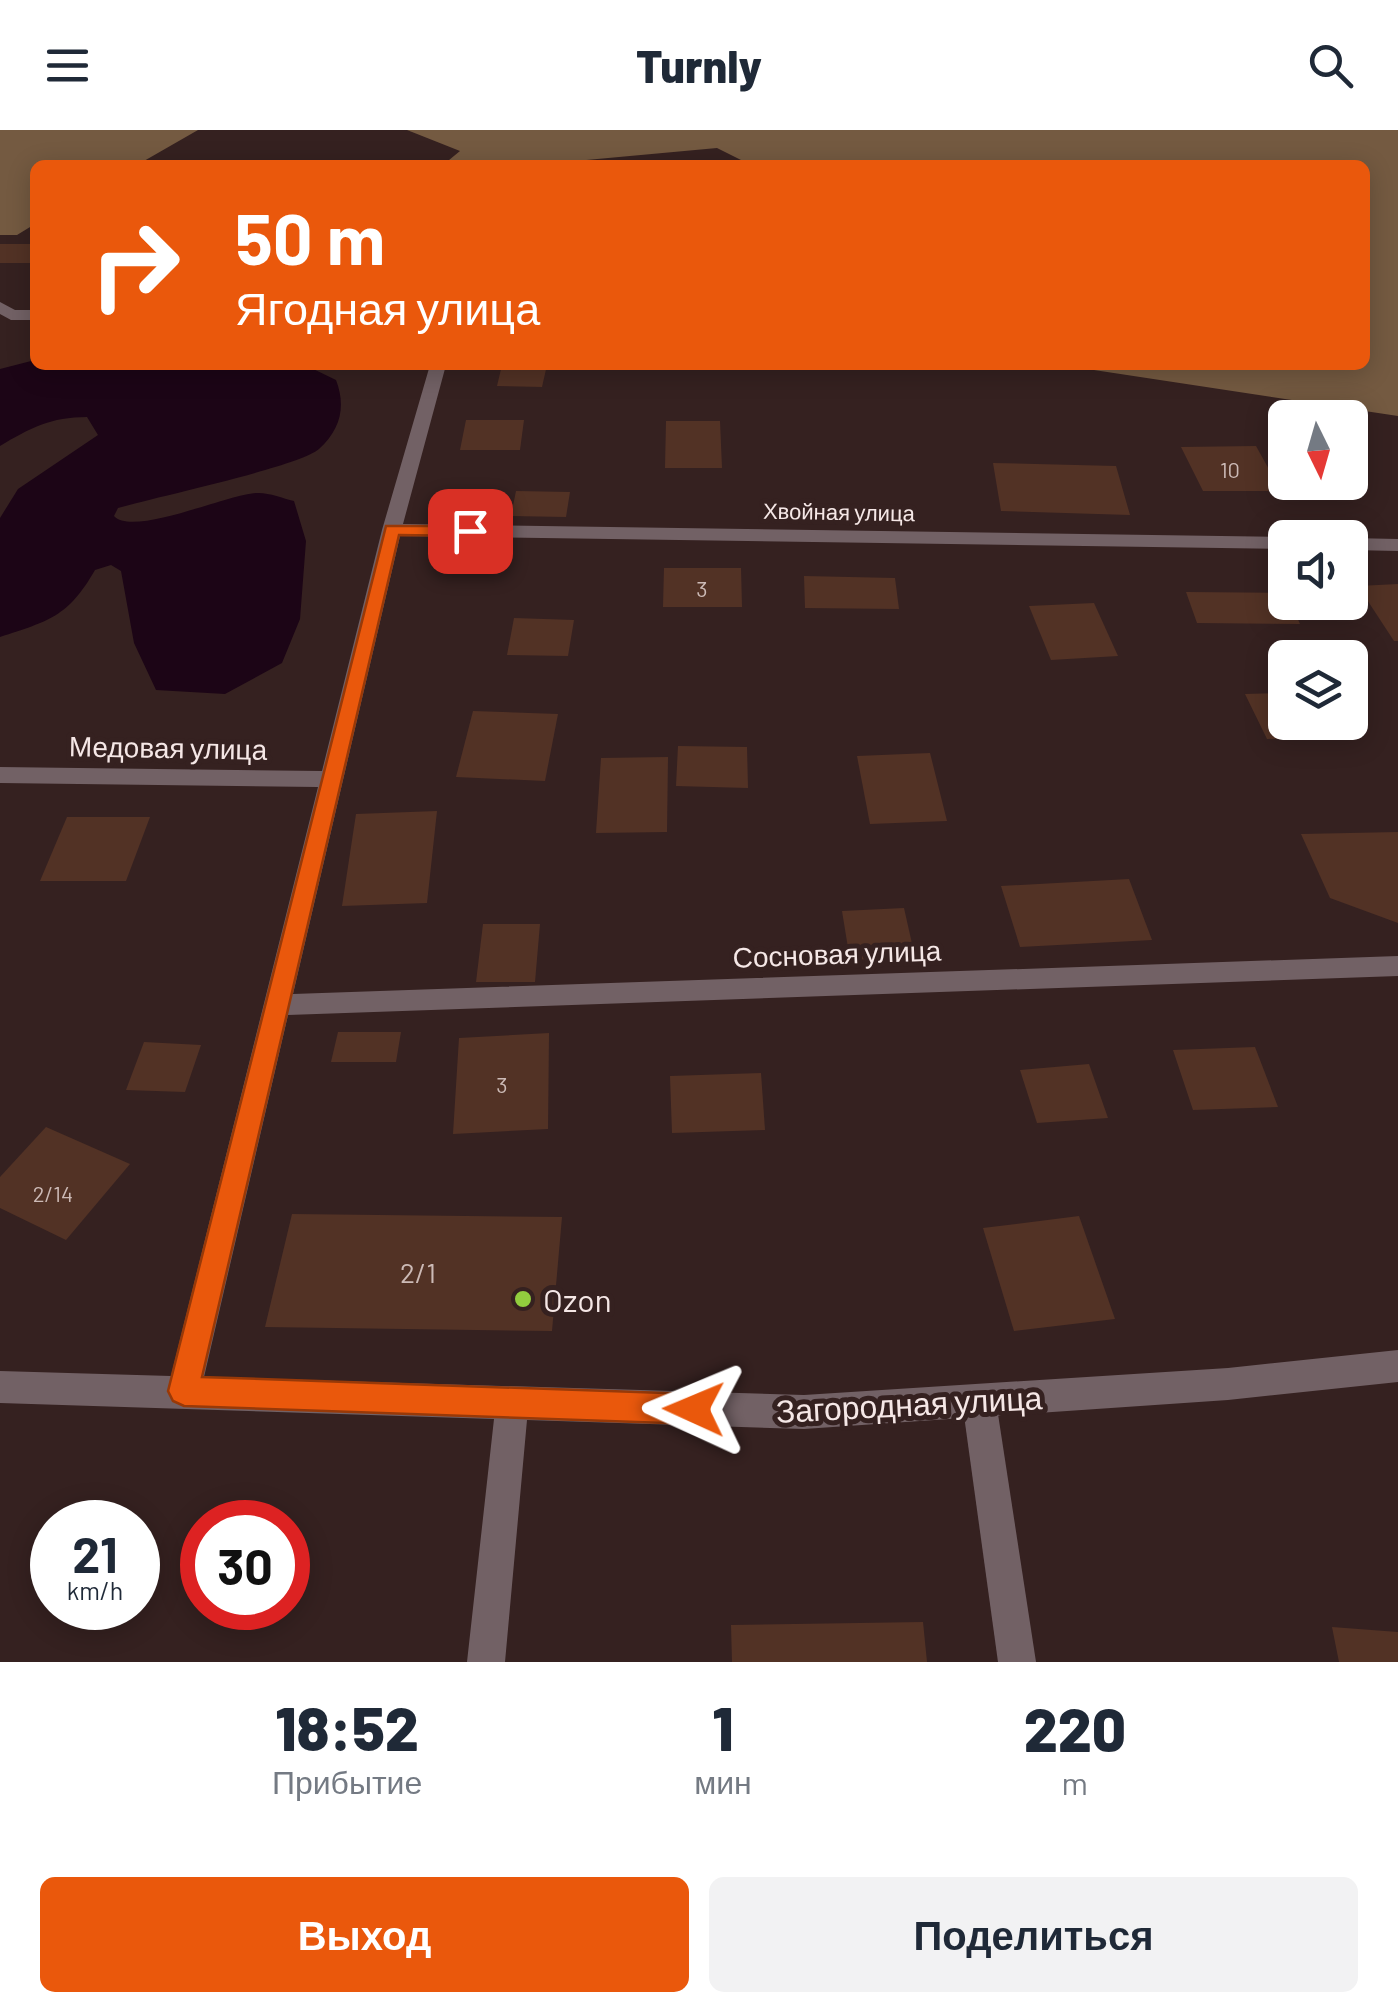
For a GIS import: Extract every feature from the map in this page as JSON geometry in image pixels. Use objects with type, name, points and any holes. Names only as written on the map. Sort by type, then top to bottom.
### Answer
[{"type":"street","points":[[0,307],[12,315],[30,315]]},
{"type":"street","points":[[184,1391],[335,779],[392,530],[437,370]]},
{"type":"street","name":"Хвойная улица","points":[[392,530],[1268,543]]},
{"type":"street","points":[[1368,544],[1398,545]]},
{"type":"street","name":"Медовая улица","points":[[0,775],[335,779]]},
{"type":"street","name":"Сосновая улица","points":[[279,1004],[1398,966]]},
{"type":"street","name":"Загородная улица","points":[[0,1387],[804,1412],[1228,1384],[1398,1366]]},
{"type":"street","points":[[979,1401],[1017,1662]]},
{"type":"street","points":[[486,1662],[512,1404]]},
{"type":"shaded area","points":[[0,130],[198,130],[146,160],[30,160],[30,227],[17,235],[0,235]]},
{"type":"shaded area","points":[[407,130],[1398,130],[1398,416],[1368,411],[1368,400],[1292,400],[1094,370],[1370,370],[1370,160],[741,160],[717,148],[586,160],[449,160],[460,151]]},
{"type":"shaded area","points":[[30,361],[30,370],[315,370],[336,380],[340,417],[319,449],[256,473],[118,508],[114,516],[140,522],[256,493],[294,501],[306,541],[300,619],[282,663],[225,694],[156,690],[134,643],[121,571],[111,565],[95,570],[76,598],[56,615],[0,637],[0,518],[18,489],[98,435],[87,417],[62,419],[0,446],[0,369]]},
{"type":"building","points":[[0,244],[30,244],[30,263],[0,263]]},
{"type":"building","points":[[501,370],[546,370],[542,387],[497,386]]},
{"type":"building","points":[[466,420],[524,420],[520,450],[460,450]]},
{"type":"building","points":[[666,421],[720,421],[722,468],[665,468]]},
{"type":"building","points":[[1256,446],[1268,468],[1268,491],[1203,491],[1181,447]]},
{"type":"building","points":[[993,463],[1116,466],[1130,515],[1001,511]]},
{"type":"building","points":[[516,491],[570,492],[566,517],[511,516]]},
{"type":"building","points":[[664,568],[741,568],[742,607],[663,607]]},
{"type":"building","points":[[804,576],[895,578],[899,609],[805,608]]},
{"type":"building","points":[[1398,584],[1398,641],[1394,641],[1368,601],[1368,586]]},
{"type":"building","points":[[1186,592],[1268,593],[1268,620],[1298,620],[1300,624],[1197,623]]},
{"type":"building","points":[[1094,603],[1118,656],[1051,660],[1029,606]]},
{"type":"building","points":[[514,618],[574,620],[568,656],[507,655]]},
{"type":"building","points":[[1268,693],[1268,739],[1267,739],[1245,694]]},
{"type":"building","points":[[473,711],[558,714],[545,781],[456,777]]},
{"type":"building","points":[[678,746],[747,747],[748,788],[676,786]]},
{"type":"building","points":[[930,753],[947,821],[870,824],[857,756]]},
{"type":"building","points":[[668,757],[667,832],[596,833],[601,758]]},
{"type":"building","points":[[437,811],[427,903],[342,906],[356,814]]},
{"type":"building","points":[[67,817],[150,817],[126,881],[40,881]]},
{"type":"building","points":[[1398,832],[1398,923],[1330,898],[1301,834]]},
{"type":"building","points":[[1129,879],[1152,940],[1020,947],[1001,886]]},
{"type":"building","points":[[904,908],[915,957],[850,960],[842,911]]},
{"type":"building","points":[[483,924],[540,924],[535,982],[476,982]]},
{"type":"building","points":[[338,1032],[401,1032],[396,1062],[331,1062]]},
{"type":"building","points":[[549,1033],[548,1129],[453,1134],[459,1038]]},
{"type":"building","points":[[144,1042],[201,1045],[185,1092],[126,1090]]},
{"type":"building","points":[[1255,1047],[1278,1107],[1193,1110],[1173,1050]]},
{"type":"building","points":[[1089,1064],[1108,1118],[1037,1123],[1020,1070]]},
{"type":"building","points":[[761,1073],[765,1130],[672,1133],[670,1076]]},
{"type":"building","points":[[46,1127],[130,1164],[66,1240],[0,1208],[0,1177]]},
{"type":"building","points":[[292,1214],[562,1217],[552,1331],[265,1327]]},
{"type":"building","points":[[1079,1216],[1115,1319],[1014,1331],[983,1228]]},
{"type":"building","points":[[923,1622],[927,1662],[732,1662],[731,1625]]},
{"type":"building","points":[[1332,1627],[1398,1632],[1398,1662],[1339,1662]]},
{"type":"place","name":"Ozon","points":[[523,1299]]},
{"type":"route","points":[[470,531],[392,530],[335,779],[184,1391],[694,1409]]}]
